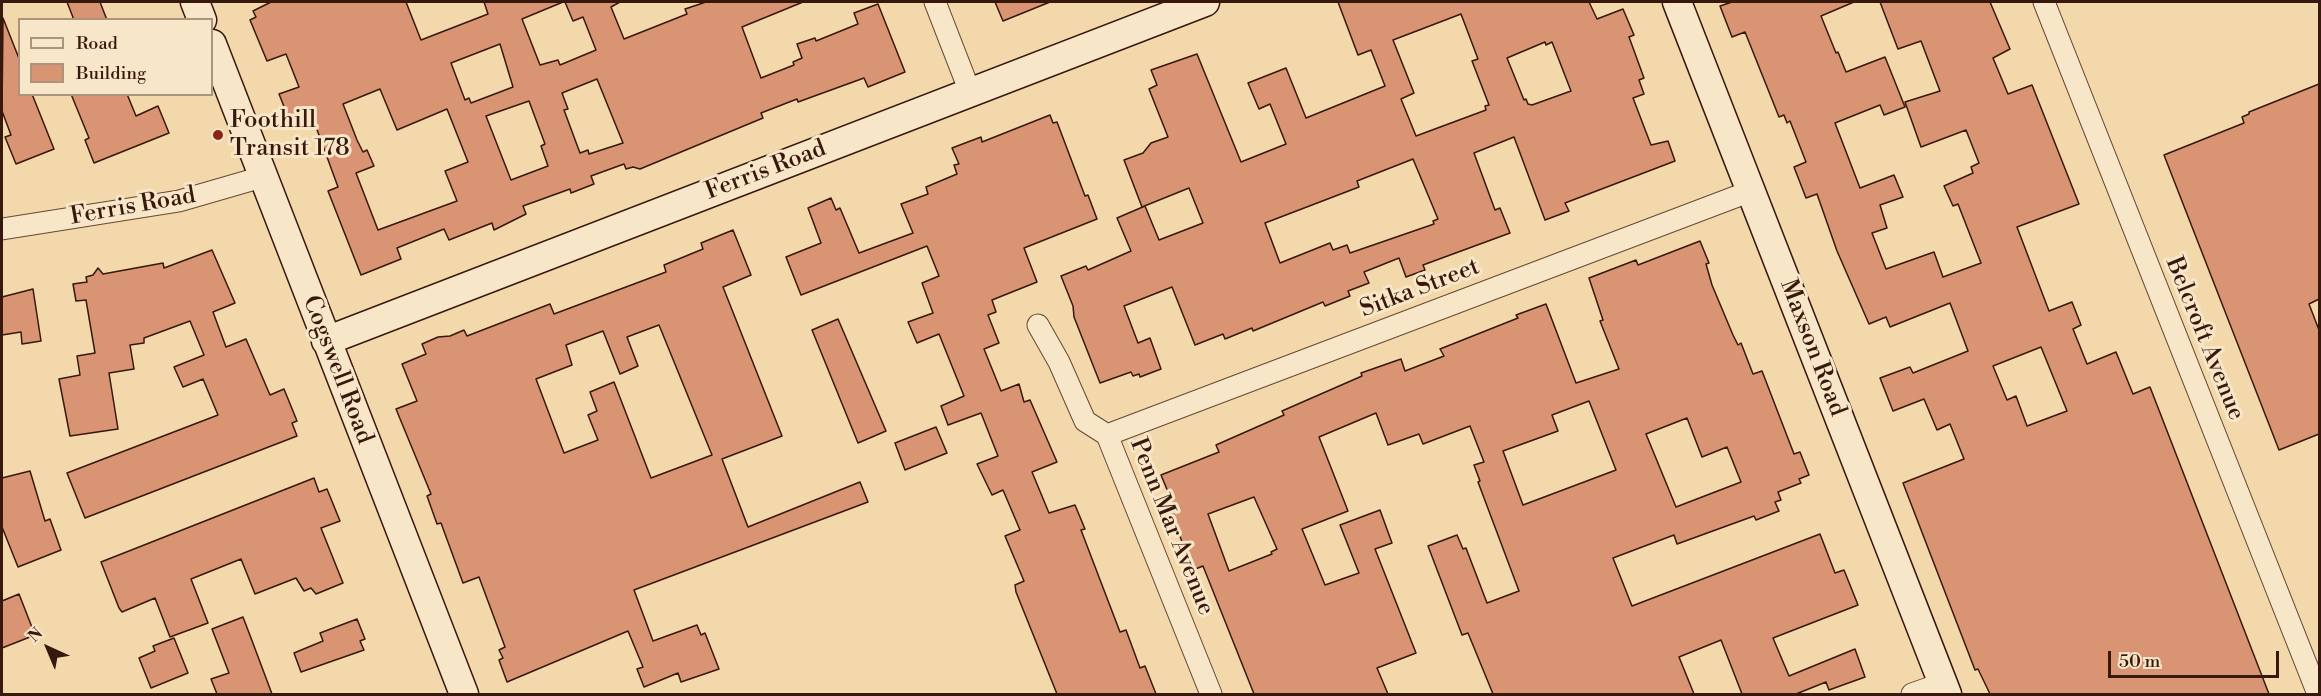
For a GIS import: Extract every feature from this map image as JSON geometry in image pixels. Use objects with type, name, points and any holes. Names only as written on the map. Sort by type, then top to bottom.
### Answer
[{"type":"street","points":[[195,2],[201,18]]},
{"type":"street","points":[[935,2],[970,92]]},
{"type":"street","name":"Ferris Road","points":[[326,341],[1205,2]]},
{"type":"street","name":"Maxson Road","points":[[1677,2],[1945,689]]},
{"type":"street","name":"Belcroft Avenue","points":[[2044,2],[2318,694]]},
{"type":"street","name":"Cogswell Road","points":[[213,47],[464,694]]},
{"type":"street","name":"Ferris Road","points":[[2,229],[179,201],[262,177]]},
{"type":"street","name":"Sitka Street","points":[[1107,435],[1751,191]]},
{"type":"street","name":"Penn Mar Avenue","points":[[1038,325],[1059,362],[1085,421],[1107,435],[1211,694]]},
{"type":"street","points":[[1912,694],[1945,689]]},
{"type":"building","points":[[67,2],[100,2],[106,18],[73,18]]},
{"type":"building","points":[[271,2],[406,2],[421,40],[488,14],[484,2],[563,2],[522,19],[540,65],[558,60],[560,65],[596,50],[583,17],[573,21],[565,2],[620,2],[611,7],[624,39],[687,14],[685,9],[706,2],[803,2],[742,27],[761,78],[794,65],[793,62],[802,58],[797,44],[815,38],[816,41],[858,24],[854,13],[878,4],[905,72],[868,87],[864,78],[798,102],[797,99],[761,113],[763,118],[640,169],[633,167],[626,169],[624,164],[591,176],[594,184],[571,193],[570,189],[523,206],[526,214],[494,230],[492,223],[449,240],[444,229],[397,248],[401,259],[361,275],[328,191],[338,187],[312,116],[291,124],[279,94],[299,87],[286,54],[267,61],[250,20],[256,17],[253,11]],"holes":[[[500,44],[513,87],[471,103],[469,98],[465,100],[451,63]],[[597,79],[623,143],[589,154],[588,150],[580,153],[564,110],[568,109],[562,93]],[[380,89],[397,130],[447,109],[468,162],[445,171],[457,201],[378,230],[356,173],[374,166],[367,150],[363,152],[343,104]],[[529,101],[545,144],[541,146],[548,166],[511,180],[486,116]]]},
{"type":"building","points":[[995,2],[1050,2],[1003,21]]},
{"type":"building","points":[[1338,2],[1589,2],[1597,19],[1623,9],[1634,35],[1629,37],[1644,78],[1639,80],[1644,94],[1633,98],[1651,145],[1668,141],[1675,161],[1565,203],[1569,211],[1545,220],[1514,137],[1474,153],[1495,210],[1500,208],[1510,233],[1423,265],[1425,270],[1406,277],[1399,258],[1364,272],[1369,283],[1348,291],[1350,296],[1325,306],[1323,302],[1253,331],[1252,328],[1225,339],[1223,334],[1195,345],[1172,287],[1124,306],[1138,343],[1150,338],[1161,369],[1140,377],[1139,374],[1133,376],[1131,372],[1100,383],[1074,317],[1073,306],[1061,276],[1086,266],[1088,270],[1131,251],[1117,218],[1145,206],[1159,240],[1203,223],[1189,188],[1142,207],[1124,160],[1143,153],[1151,143],[1168,137],[1149,89],[1157,85],[1151,70],[1197,54],[1241,162],[1286,144],[1270,104],[1259,109],[1248,83],[1286,68],[1306,118],[1385,86],[1371,50],[1358,55]],"holes":[[[1461,14],[1478,59],[1472,61],[1489,105],[1485,106],[1486,110],[1416,136],[1401,99],[1414,93],[1393,40]],[[1545,42],[1546,45],[1552,42],[1571,91],[1532,105],[1528,104],[1526,99],[1524,100],[1507,58]],[[1413,159],[1438,219],[1433,221],[1434,224],[1350,253],[1347,245],[1333,250],[1330,243],[1280,263],[1265,223],[1359,187],[1357,181]]]},
{"type":"building","points":[[1732,2],[1854,2],[1821,16],[1836,53],[1838,52],[1846,72],[1885,57],[1905,107],[1884,115],[1880,105],[1835,123],[1860,188],[1894,175],[1903,197],[1880,205],[1887,228],[1872,233],[1886,269],[1934,252],[1943,277],[1981,263],[1958,204],[1953,206],[1944,186],[1973,173],[1971,167],[1979,163],[1966,130],[1921,147],[1905,102],[1940,91],[1921,41],[1898,49],[1880,2],[1990,2],[2010,49],[1993,58],[2008,94],[2032,85],[2079,204],[2017,227],[2049,311],[2072,302],[2081,325],[2073,329],[2087,364],[2116,352],[2133,394],[2150,387],[2269,694],[1990,694],[1978,669],[1975,670],[1903,483],[1964,459],[1950,424],[1937,430],[1924,399],[1893,411],[1880,378],[1910,367],[1913,373],[1968,351],[1950,303],[1890,327],[1886,317],[1869,324],[1837,251],[1817,194],[1806,198],[1794,167],[1806,162],[1790,121],[1787,123],[1784,115],[1779,117],[1745,32],[1732,37],[1720,6]],"holes":[[[2041,347],[2067,411],[2027,426],[2016,396],[2007,400],[1993,366]]]},
{"type":"building","points":[[3,18],[18,56],[18,96],[33,96],[54,149],[16,164],[5,137],[11,135],[2,111]]},
{"type":"building","points":[[2319,84],[2319,299],[2309,304],[2319,330],[2319,434],[2279,450],[2164,155],[2244,123],[2242,117],[2249,112]]},
{"type":"building","points":[[72,96],[128,96],[136,116],[158,106],[169,133],[94,163],[85,140],[89,138]]},
{"type":"building","points":[[1050,115],[1053,123],[1057,122],[1085,196],[1088,195],[1097,219],[1024,248],[1037,282],[992,300],[996,312],[988,315],[999,343],[984,349],[1001,391],[1019,384],[1024,402],[1030,400],[1057,462],[1032,472],[1049,513],[1075,505],[1085,529],[1081,530],[1120,632],[1126,630],[1140,668],[1145,666],[1156,694],[1057,694],[1016,592],[1015,585],[1024,581],[1005,536],[1020,530],[1003,490],[992,495],[977,464],[998,456],[981,413],[948,425],[941,406],[964,396],[939,334],[917,343],[908,322],[933,313],[922,283],[939,276],[927,246],[801,295],[786,257],[821,243],[808,208],[831,198],[836,210],[840,208],[859,253],[913,233],[901,204],[928,194],[926,187],[957,174],[954,165],[959,164],[952,148],[981,137],[982,142]]},
{"type":"building","points":[[733,230],[751,275],[723,287],[782,436],[722,459],[748,527],[860,482],[868,502],[634,590],[653,641],[697,625],[701,635],[705,633],[719,669],[681,682],[678,673],[644,687],[637,669],[643,667],[628,631],[507,682],[499,660],[503,658],[499,650],[505,647],[479,577],[463,583],[441,523],[437,524],[427,496],[431,494],[396,409],[417,401],[402,364],[426,354],[422,344],[438,337],[450,336],[464,330],[467,336],[550,304],[554,314],[666,272],[664,265],[703,249],[701,243]],"holes":[[[659,325],[712,455],[651,478],[614,382],[590,392],[597,411],[588,415],[598,440],[564,453],[536,379],[572,365],[566,345],[603,331],[620,374],[638,366],[627,337]]]},
{"type":"building","points":[[1700,241],[1709,263],[1706,264],[1712,285],[1733,335],[1738,345],[1741,343],[1753,374],[1762,371],[1794,454],[1800,452],[1809,475],[1799,479],[1801,483],[1778,492],[1781,500],[1775,502],[1779,511],[1756,520],[1754,516],[1677,544],[1674,535],[1613,558],[1632,606],[1820,534],[1835,573],[1844,570],[1858,605],[1773,638],[1789,676],[1855,649],[1865,677],[1829,690],[1826,682],[1796,694],[1742,694],[1721,640],[1679,657],[1694,694],[1493,694],[1468,633],[1462,635],[1428,546],[1457,535],[1463,549],[1466,548],[1487,603],[1519,591],[1478,482],[1480,481],[1474,465],[1484,462],[1470,426],[1423,444],[1419,434],[1388,445],[1376,413],[1319,437],[1348,511],[1302,529],[1325,585],[1359,573],[1340,525],[1380,510],[1392,543],[1375,549],[1416,653],[1377,668],[1388,694],[1254,694],[1203,566],[1193,570],[1172,516],[1168,500],[1171,499],[1161,475],[1219,452],[1216,445],[1284,415],[1282,411],[1362,376],[1361,373],[1401,359],[1405,371],[1444,356],[1440,349],[1518,318],[1516,315],[1546,304],[1576,383],[1619,369],[1600,321],[1603,320],[1589,278],[1636,260],[1638,265]],"holes":[[[1589,401],[1616,470],[1523,505],[1503,451],[1558,431],[1552,415]],[[1687,418],[1702,457],[1727,447],[1741,482],[1676,507],[1646,434]],[[1254,497],[1277,549],[1271,552],[1272,554],[1229,571],[1208,514]]]},
{"type":"building","points":[[212,250],[235,303],[213,312],[226,347],[246,339],[270,395],[284,389],[297,421],[292,423],[297,436],[85,518],[67,473],[218,415],[203,379],[183,387],[174,367],[204,355],[190,321],[144,338],[144,343],[130,345],[134,369],[109,373],[118,429],[70,436],[59,379],[80,375],[77,356],[95,353],[86,300],[76,301],[73,284],[87,282],[86,277],[93,275],[98,268],[103,274],[163,263],[164,268]]},
{"type":"building","points":[[33,289],[41,341],[22,344],[21,332],[2,335],[2,297]]},
{"type":"building","points":[[838,319],[886,431],[858,443],[812,330]]},
{"type":"building","points":[[936,427],[947,453],[905,470],[895,443]]},
{"type":"building","points":[[30,471],[45,521],[50,519],[61,550],[18,567],[2,527],[2,478]]},
{"type":"building","points":[[314,478],[319,492],[327,489],[340,521],[321,528],[343,583],[316,594],[311,588],[304,591],[296,578],[255,594],[241,559],[191,579],[208,623],[170,637],[155,598],[122,612],[119,608],[101,562]]},
{"type":"building","points":[[19,594],[35,635],[2,648],[2,601]]},
{"type":"building","points":[[243,617],[272,694],[217,694],[211,679],[229,673],[212,629]]},
{"type":"building","points":[[357,619],[365,639],[360,641],[364,650],[301,672],[294,653],[323,641],[320,633]]},
{"type":"building","points":[[174,638],[188,673],[151,688],[139,658],[155,651],[153,646]]},
{"type":"place","name":"Foothill Transit 178","points":[[218,135]]}]
